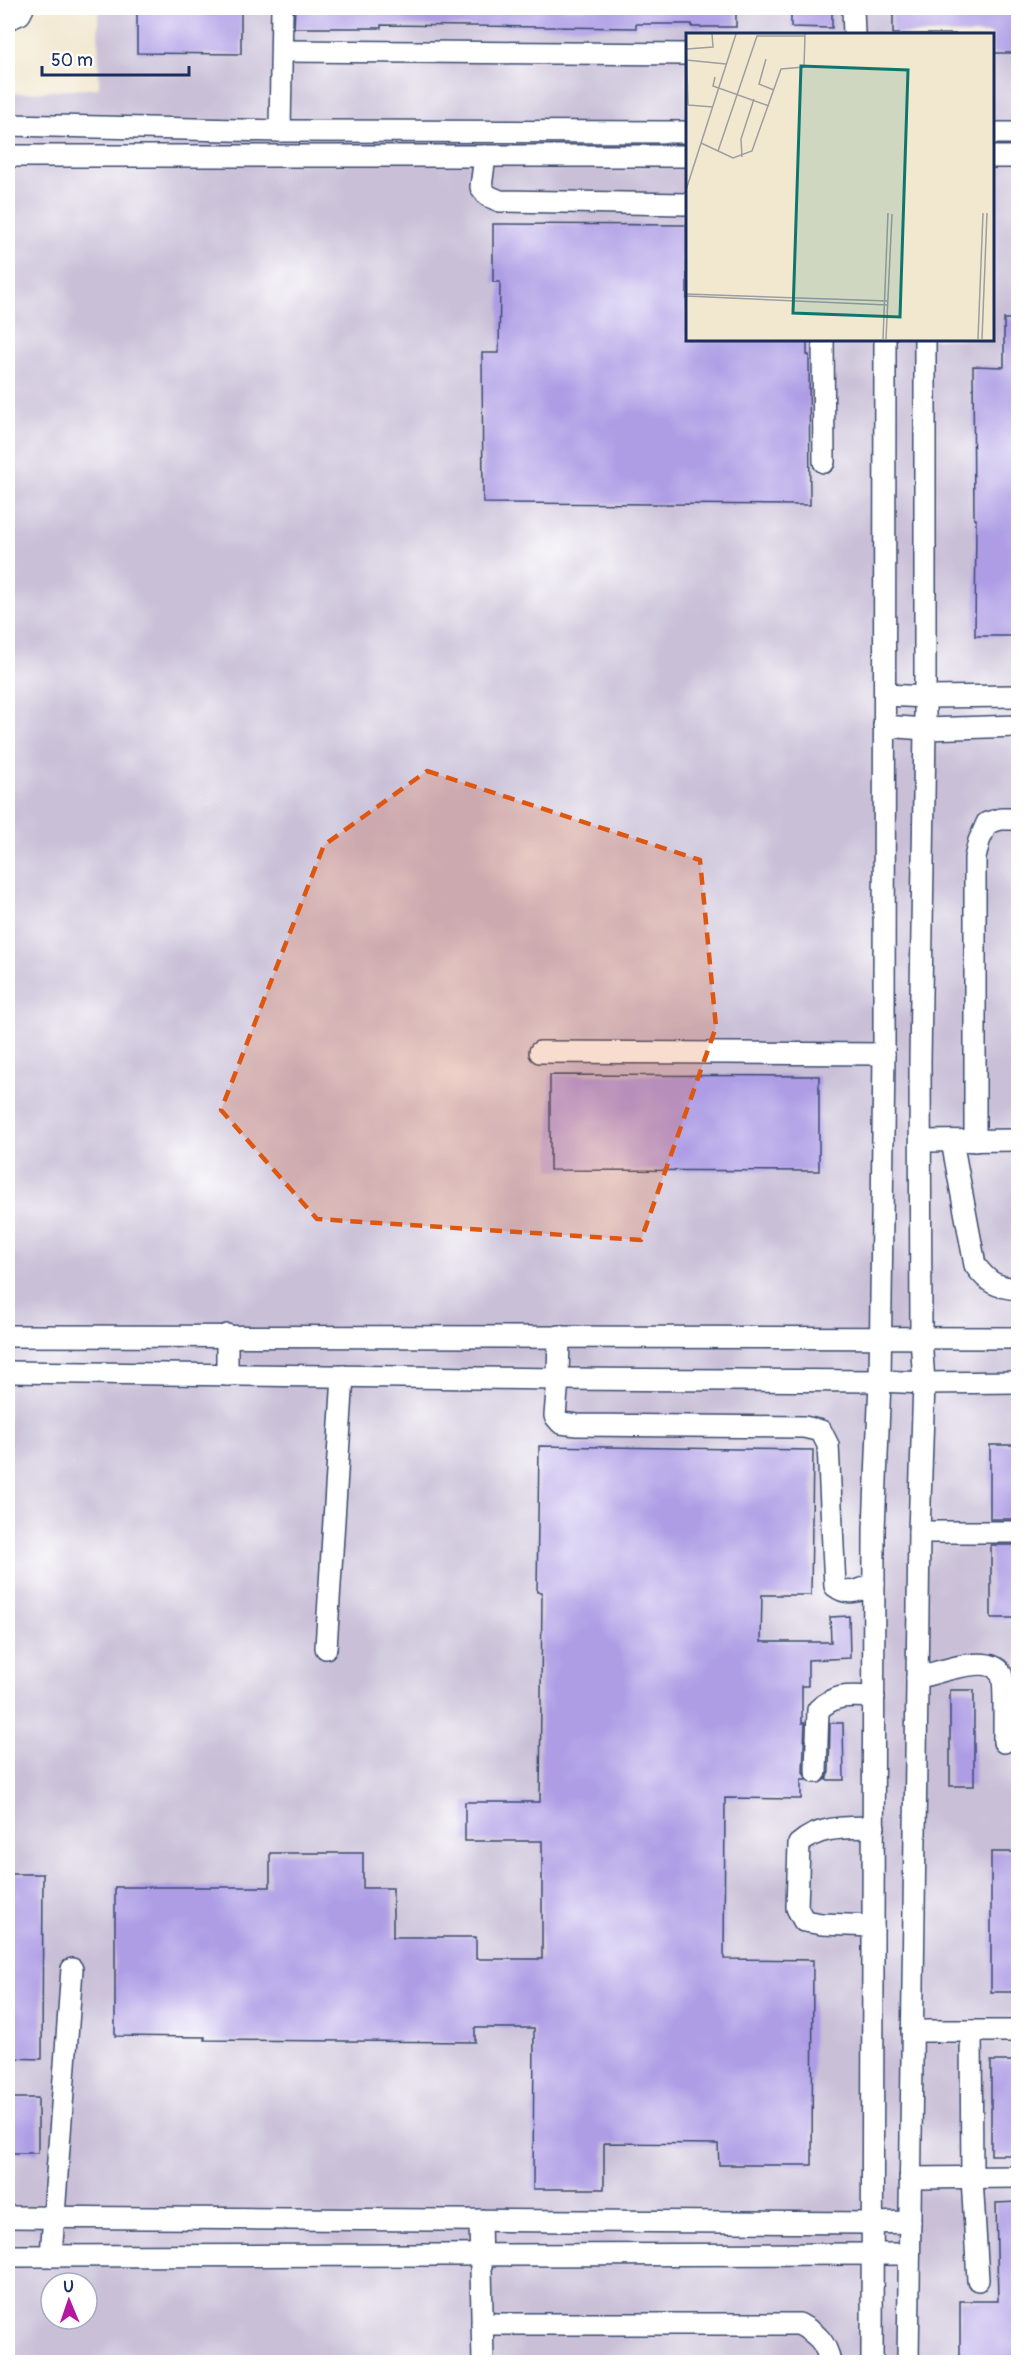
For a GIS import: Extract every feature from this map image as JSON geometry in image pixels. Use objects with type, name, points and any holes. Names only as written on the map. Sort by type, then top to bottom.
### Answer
[{"type":"street","points":[[8,19],[20,14],[23,8]]},
{"type":"street","points":[[280,131],[282,8]]},
{"type":"street","points":[[853,8],[854,33]]},
{"type":"street","points":[[282,51],[686,54]]},
{"type":"street","points":[[8,125],[280,131],[686,132]]},
{"type":"street","points":[[993,133],[1018,133]]},
{"type":"street","points":[[8,156],[686,156]]},
{"type":"street","points":[[485,156],[481,187],[488,196],[500,201],[686,204]]},
{"type":"street","points":[[993,156],[1018,157]]},
{"type":"street","points":[[823,340],[824,462]]},
{"type":"street","points":[[872,2362],[874,1584],[880,1381],[884,1054],[885,340]]},
{"type":"street","points":[[908,2362],[919,1532],[924,1383],[921,1337],[920,1062],[926,697],[925,340]]},
{"type":"street","points":[[885,695],[1018,696]]},
{"type":"street","points":[[884,726],[925,729],[1018,726]]},
{"type":"street","points":[[975,1141],[975,858],[987,823],[1001,819],[1018,819]]},
{"type":"street","points":[[540,1052],[884,1054]]},
{"type":"street","points":[[922,1141],[1018,1140]]},
{"type":"street","points":[[952,1141],[975,1264],[986,1280],[1004,1288],[1018,1289]]},
{"type":"street","points":[[227,1335],[227,1375]]},
{"type":"street","points":[[8,1336],[1018,1338]]},
{"type":"street","points":[[559,1336],[555,1416],[561,1422],[577,1425],[804,1427],[821,1431],[828,1445],[835,1586],[843,1592],[852,1592],[874,1584]]},
{"type":"street","points":[[8,1372],[924,1383],[1018,1382]]},
{"type":"street","points":[[326,1648],[343,1376]]},
{"type":"street","points":[[919,1532],[1018,1532]]},
{"type":"street","points":[[917,1678],[980,1663],[994,1665],[1002,1674],[1004,1742]]},
{"type":"street","points":[[816,1772],[818,1710],[826,1702],[838,1696],[874,1697]]},
{"type":"street","points":[[873,1926],[804,1921],[797,1908],[800,1844],[807,1836],[822,1830],[874,1827]]},
{"type":"street","points":[[51,2256],[72,1969]]},
{"type":"street","points":[[912,2031],[1018,2031]]},
{"type":"street","points":[[970,2031],[972,2178],[978,2280]]},
{"type":"street","points":[[910,2178],[1018,2177]]},
{"type":"street","points":[[8,2217],[910,2222]]},
{"type":"street","points":[[480,2220],[483,2362]]},
{"type":"street","points":[[8,2256],[482,2254],[872,2256],[909,2254]]},
{"type":"street","points":[[482,2324],[799,2324],[813,2332],[828,2348],[830,2362]]},
{"type":"highlighted area","points":[[427,771],[700,860],[716,1027],[641,1240],[317,1219],[221,1110],[324,845]]},
{"type":"shaded area","points":[[98,8],[1018,8],[1018,2362],[8,2362],[8,94],[99,88]]},
{"type":"building","points":[[137,8],[241,8],[241,54],[137,53]]},
{"type":"building","points":[[295,8],[736,8],[736,27],[636,24],[636,28],[381,25],[381,28],[294,28]]},
{"type":"building","points":[[791,8],[832,8],[832,28],[791,27]]},
{"type":"building","points":[[893,8],[1018,8],[1018,53],[993,53],[993,33],[893,33]]},
{"type":"building","points":[[493,224],[686,225],[686,340],[807,340],[810,505],[483,503],[482,353],[499,353],[500,282],[493,282]]},
{"type":"building","points":[[1004,319],[1018,319],[1018,636],[975,636],[976,519],[974,519],[973,366],[1004,367]]},
{"type":"building","points":[[550,1075],[819,1076],[819,1171],[550,1170]]},
{"type":"building","points":[[990,1445],[1018,1445],[1018,1519],[990,1519]]},
{"type":"building","points":[[539,1446],[813,1450],[811,1595],[762,1595],[761,1642],[831,1642],[830,1617],[849,1616],[850,1658],[808,1660],[808,1686],[802,1686],[802,1723],[805,1723],[803,1772],[807,1780],[801,1780],[801,1799],[725,1798],[724,1959],[813,1960],[812,2165],[719,2165],[718,2144],[604,2143],[604,2189],[533,2189],[534,2028],[475,2028],[475,2042],[205,2040],[205,2037],[115,2036],[115,1887],[270,1887],[270,1853],[363,1853],[363,1888],[393,1888],[393,1937],[476,1937],[476,1959],[542,1959],[542,1841],[465,1841],[465,1802],[540,1802],[542,1592],[537,1592]]},
{"type":"building","points":[[991,1545],[1018,1545],[1018,1618],[991,1618]]},
{"type":"building","points":[[950,1690],[974,1690],[974,1786],[950,1786]]},
{"type":"building","points":[[830,1723],[843,1723],[844,1780],[826,1780],[829,1772]]},
{"type":"building","points":[[991,1852],[1018,1852],[1018,1992],[991,1992]]},
{"type":"building","points":[[8,1874],[43,1874],[42,2059],[8,2058]]},
{"type":"building","points":[[991,2061],[1018,2061],[1018,2155],[991,2155]]},
{"type":"building","points":[[8,2098],[38,2098],[38,2153],[8,2153]]},
{"type":"building","points":[[1018,2202],[1018,2362],[960,2362],[960,2301],[998,2301],[996,2203]]}]
